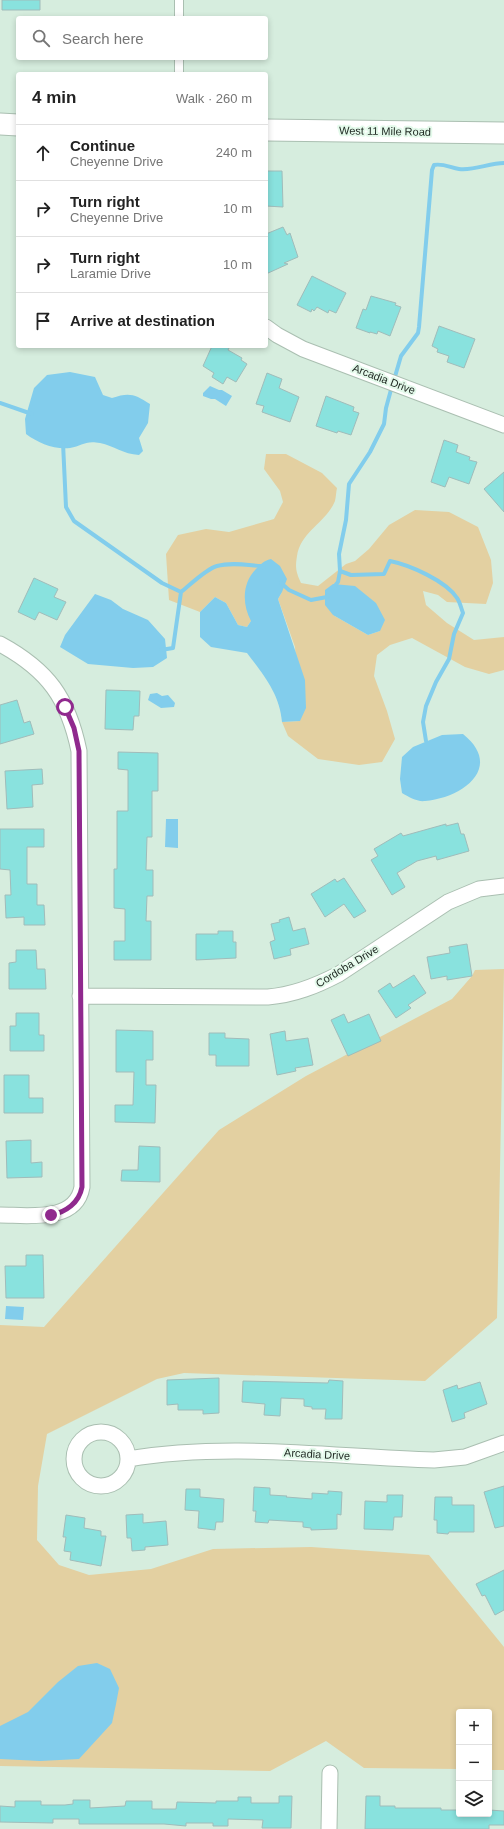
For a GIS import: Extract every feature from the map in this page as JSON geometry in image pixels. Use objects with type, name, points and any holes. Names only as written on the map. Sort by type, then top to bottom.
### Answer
[{"type":"street","points":[[0,124],[16,125]]},
{"type":"street","name":"West 11 Mile Road","points":[[268,130],[504,133]]},
{"type":"street","name":"Arcadia Drive","points":[[268,328],[303,349],[504,425]]},
{"type":"street","points":[[0,644],[31,664],[48,680],[65,707],[74,728],[79,751],[82,1187],[81,1193],[73,1204],[63,1211],[51,1215],[0,1215]]},
{"type":"street","name":"Cordoba Drive","points":[[80,996],[268,997],[298,992],[339,974],[448,902],[479,889],[504,886]]},
{"type":"street","name":"Arcadia Drive","points":[[128,1459],[204,1450],[434,1460],[465,1457],[504,1443]]},
{"type":"street","points":[[329,1829],[330,1772]]},
{"type":"lane","points":[[178,0],[178,16]]},
{"type":"lane","points":[[178,60],[178,72]]},
{"type":"shaded area","points":[[266,454],[286,454],[322,473],[337,488],[335,501],[331,509],[308,533],[299,547],[296,567],[301,583],[318,586],[346,564],[355,561],[369,549],[389,525],[415,510],[449,512],[478,527],[491,560],[493,583],[486,604],[447,602],[438,595],[423,591],[426,605],[447,623],[474,640],[504,637],[504,670],[489,674],[465,667],[412,638],[390,645],[377,655],[374,676],[387,711],[395,739],[382,762],[359,765],[318,759],[288,736],[282,722],[300,721],[295,647],[278,599],[282,592],[251,621],[247,627],[238,625],[226,603],[215,597],[200,612],[169,600],[166,554],[178,535],[206,529],[229,532],[274,519],[283,502],[280,491],[264,469]],"holes":[[[333,615],[380,631],[368,635]]]},
{"type":"shaded area","points":[[504,969],[497,1318],[425,1381],[184,1373],[157,1379],[47,1434],[38,1486],[37,1540],[59,1565],[89,1575],[151,1569],[213,1549],[311,1547],[429,1555],[504,1647],[504,1770],[492,1770],[492,1709],[456,1709],[456,1769],[364,1768],[326,1741],[270,1771],[0,1766],[0,1325],[44,1327],[219,1130],[306,1076],[452,999],[472,976],[475,970]]},
{"type":"water","points":[[70,372],[95,377],[103,395],[112,398],[123,395],[132,395],[150,404],[148,423],[139,438],[143,451],[139,455],[95,442],[70,448],[58,448],[41,443],[26,434],[25,419],[34,388],[47,375]]},
{"type":"water","points":[[210,386],[222,390],[232,396],[226,406],[215,399],[203,396],[203,393]]},
{"type":"water","points":[[271,559],[280,566],[287,579],[278,599],[305,680],[306,708],[300,721],[282,722],[278,702],[270,685],[247,653],[211,647],[200,637],[200,612],[215,597],[226,603],[238,625],[247,627],[251,621],[245,601],[248,581],[251,575],[261,564]]},
{"type":"water","points":[[333,584],[355,586],[376,603],[385,620],[380,631],[368,635],[333,615],[325,605],[325,590]]},
{"type":"water","points":[[95,594],[111,600],[123,609],[148,620],[165,639],[167,658],[153,667],[133,668],[88,664],[60,647],[65,635]]},
{"type":"water","points":[[157,693],[162,696],[168,695],[175,703],[174,707],[161,708],[148,700],[150,694]]},
{"type":"water","points":[[463,734],[475,746],[480,758],[479,769],[474,779],[465,787],[453,794],[439,799],[419,801],[402,793],[400,779],[402,757],[413,747],[442,735]]},
{"type":"water","points":[[166,819],[178,819],[178,848],[165,847]]},
{"type":"water","points":[[6,1306],[24,1307],[23,1320],[5,1319]]},
{"type":"water","points":[[97,1663],[110,1669],[119,1688],[116,1704],[112,1723],[79,1759],[40,1761],[0,1759],[0,1726],[28,1712],[58,1682],[78,1666]]},
{"type":"building","points":[[2,0],[40,0],[40,10],[2,10]]},
{"type":"building","points":[[268,171],[282,171],[283,207],[268,206]]},
{"type":"building","points":[[283,227],[287,235],[290,233],[298,257],[284,263],[288,264],[268,273],[268,233]]},
{"type":"building","points":[[312,276],[346,293],[336,313],[329,310],[328,313],[317,307],[314,311],[312,309],[311,312],[297,305]]},
{"type":"building","points":[[371,296],[396,303],[395,305],[401,307],[390,336],[378,331],[377,334],[356,328],[363,309],[366,310]]},
{"type":"building","points":[[439,326],[475,339],[464,368],[447,362],[449,356],[437,352],[438,349],[432,346]]},
{"type":"building","points":[[211,348],[229,348],[228,350],[242,358],[241,360],[247,364],[236,382],[227,377],[223,384],[212,377],[214,373],[203,366]]},
{"type":"building","points":[[267,373],[282,379],[279,388],[299,397],[290,422],[262,412],[264,406],[256,404]]},
{"type":"building","points":[[326,396],[354,407],[353,411],[359,413],[351,435],[338,431],[337,433],[316,426]]},
{"type":"building","points":[[444,440],[458,445],[456,452],[470,457],[469,460],[477,462],[469,484],[449,477],[445,487],[431,482]]},
{"type":"building","points":[[504,472],[504,512],[484,489]]},
{"type":"building","points":[[34,578],[58,589],[54,597],[66,602],[57,620],[39,612],[35,620],[18,612]]},
{"type":"building","points":[[106,690],[140,691],[139,716],[134,716],[133,730],[105,729]]},
{"type":"building","points":[[17,700],[24,723],[30,721],[34,734],[0,744],[0,705]]},
{"type":"building","points":[[118,752],[158,753],[158,791],[152,791],[152,837],[147,837],[146,870],[153,870],[153,896],[147,896],[146,921],[151,921],[151,960],[114,960],[114,941],[125,941],[125,909],[114,908],[114,869],[117,869],[117,811],[128,811],[128,770],[118,769]]},
{"type":"building","points":[[42,769],[43,784],[32,785],[33,807],[7,809],[5,771]]},
{"type":"building","points":[[458,823],[461,834],[464,834],[469,851],[437,860],[436,856],[417,861],[397,873],[405,887],[392,895],[371,860],[378,856],[374,849],[401,833],[403,836],[446,824],[446,826]]},
{"type":"building","points":[[0,829],[44,829],[44,847],[27,847],[27,884],[37,884],[37,905],[44,905],[45,925],[24,925],[24,917],[6,918],[5,895],[11,895],[10,870],[0,869]]},
{"type":"building","points":[[344,878],[366,911],[354,918],[344,904],[325,917],[311,894],[335,879],[337,882]]},
{"type":"building","points":[[289,917],[293,931],[305,928],[309,944],[290,949],[291,955],[274,959],[270,942],[275,940],[271,924],[280,922],[279,920]]},
{"type":"building","points":[[218,931],[233,931],[233,942],[236,942],[236,958],[196,960],[196,934],[218,934]]},
{"type":"building","points":[[467,944],[472,976],[447,980],[447,976],[431,979],[427,957],[450,953],[449,947]]},
{"type":"building","points":[[16,950],[36,950],[37,969],[45,969],[46,989],[9,989],[9,963],[16,962]]},
{"type":"building","points":[[414,975],[426,993],[408,1005],[411,1008],[396,1018],[378,991],[390,983],[393,988]]},
{"type":"building","points":[[16,1013],[39,1013],[39,1035],[44,1035],[44,1051],[10,1051],[10,1026],[16,1026]]},
{"type":"building","points":[[344,1014],[348,1023],[369,1014],[381,1041],[348,1056],[331,1020]]},
{"type":"building","points":[[116,1030],[153,1031],[153,1060],[146,1060],[146,1085],[156,1085],[155,1123],[115,1122],[115,1105],[133,1105],[134,1072],[116,1072]]},
{"type":"building","points":[[285,1031],[286,1041],[308,1038],[313,1065],[295,1068],[296,1071],[277,1075],[270,1034]]},
{"type":"building","points":[[209,1033],[225,1033],[225,1038],[249,1039],[249,1066],[216,1066],[216,1055],[209,1055]]},
{"type":"building","points":[[4,1075],[29,1075],[29,1098],[43,1098],[43,1113],[4,1113]]},
{"type":"building","points":[[31,1140],[31,1163],[42,1162],[42,1177],[7,1178],[6,1141]]},
{"type":"building","points":[[139,1146],[160,1147],[160,1182],[121,1181],[122,1170],[138,1170]]},
{"type":"building","points":[[26,1255],[43,1255],[44,1298],[6,1298],[5,1266],[26,1266]]},
{"type":"building","points":[[219,1378],[219,1413],[203,1414],[203,1410],[178,1410],[178,1404],[167,1405],[167,1380]]},
{"type":"building","points":[[329,1380],[343,1381],[342,1419],[325,1419],[326,1409],[312,1409],[312,1407],[304,1406],[304,1399],[281,1398],[280,1416],[264,1415],[265,1404],[242,1402],[243,1381],[328,1383]]},
{"type":"building","points":[[480,1382],[487,1404],[464,1413],[465,1418],[452,1422],[443,1390],[457,1385],[458,1389]]},
{"type":"building","points":[[504,1486],[504,1526],[495,1528],[484,1492]]},
{"type":"building","points":[[254,1487],[270,1488],[270,1495],[312,1499],[312,1493],[328,1494],[328,1491],[342,1492],[341,1515],[337,1514],[337,1529],[311,1530],[311,1528],[303,1527],[303,1522],[269,1520],[268,1523],[255,1522],[256,1511],[253,1511]]},
{"type":"building","points":[[186,1489],[200,1489],[200,1497],[224,1499],[223,1522],[216,1522],[215,1530],[198,1528],[199,1511],[185,1510]]},
{"type":"building","points":[[387,1495],[403,1495],[402,1517],[394,1517],[393,1530],[364,1529],[365,1501],[387,1502]]},
{"type":"building","points":[[435,1497],[452,1497],[452,1505],[474,1505],[474,1532],[449,1532],[448,1534],[437,1533],[437,1520],[434,1520]]},
{"type":"building","points":[[143,1514],[143,1523],[166,1521],[168,1545],[145,1547],[145,1550],[132,1551],[131,1538],[127,1538],[126,1515]]},
{"type":"building","points":[[66,1515],[85,1518],[84,1528],[101,1531],[101,1536],[106,1536],[101,1566],[70,1560],[71,1552],[64,1551],[66,1537],[63,1537]]},
{"type":"building","points":[[504,1570],[504,1610],[495,1615],[485,1595],[482,1596],[476,1584]]},
{"type":"building","points":[[279,1796],[292,1796],[291,1828],[262,1828],[263,1820],[228,1819],[228,1826],[213,1826],[213,1823],[186,1823],[186,1826],[164,1824],[79,1824],[79,1819],[53,1819],[53,1823],[0,1822],[0,1806],[15,1807],[15,1801],[41,1801],[41,1805],[65,1805],[73,1804],[73,1800],[90,1800],[90,1808],[125,1806],[126,1801],[152,1801],[152,1809],[176,1809],[177,1802],[216,1803],[216,1801],[238,1801],[238,1797],[251,1797],[251,1803],[279,1803]]},
{"type":"building","points":[[366,1796],[380,1796],[380,1806],[395,1806],[395,1808],[441,1808],[441,1810],[456,1810],[456,1817],[492,1817],[492,1810],[504,1811],[504,1825],[489,1825],[489,1829],[365,1829]]},
{"type":"waterway","points":[[394,380],[401,356],[418,333],[432,170],[434,165],[465,169],[504,163]]},
{"type":"waterway","points":[[333,588],[338,582],[340,571],[339,554],[346,520],[349,484],[370,452],[384,424],[386,408],[392,386]]},
{"type":"waterway","points":[[0,403],[32,414]]},
{"type":"waterway","points":[[63,443],[66,507],[74,521],[162,583],[181,592]]},
{"type":"waterway","points":[[340,571],[351,575],[384,574],[390,561],[398,563],[417,570],[436,580],[452,592],[459,601],[463,613],[454,634],[449,659],[436,682],[426,706],[423,722],[426,741]]},
{"type":"waterway","points":[[161,650],[173,648],[181,592],[208,570],[217,566],[233,564],[261,566],[264,568]]},
{"type":"waterway","points":[[281,583],[289,590],[311,600],[327,597],[328,595]]},
{"type":"route","points":[[51,1215],[63,1211],[73,1204],[81,1193],[82,1187],[79,751],[74,728],[65,707]]}]
